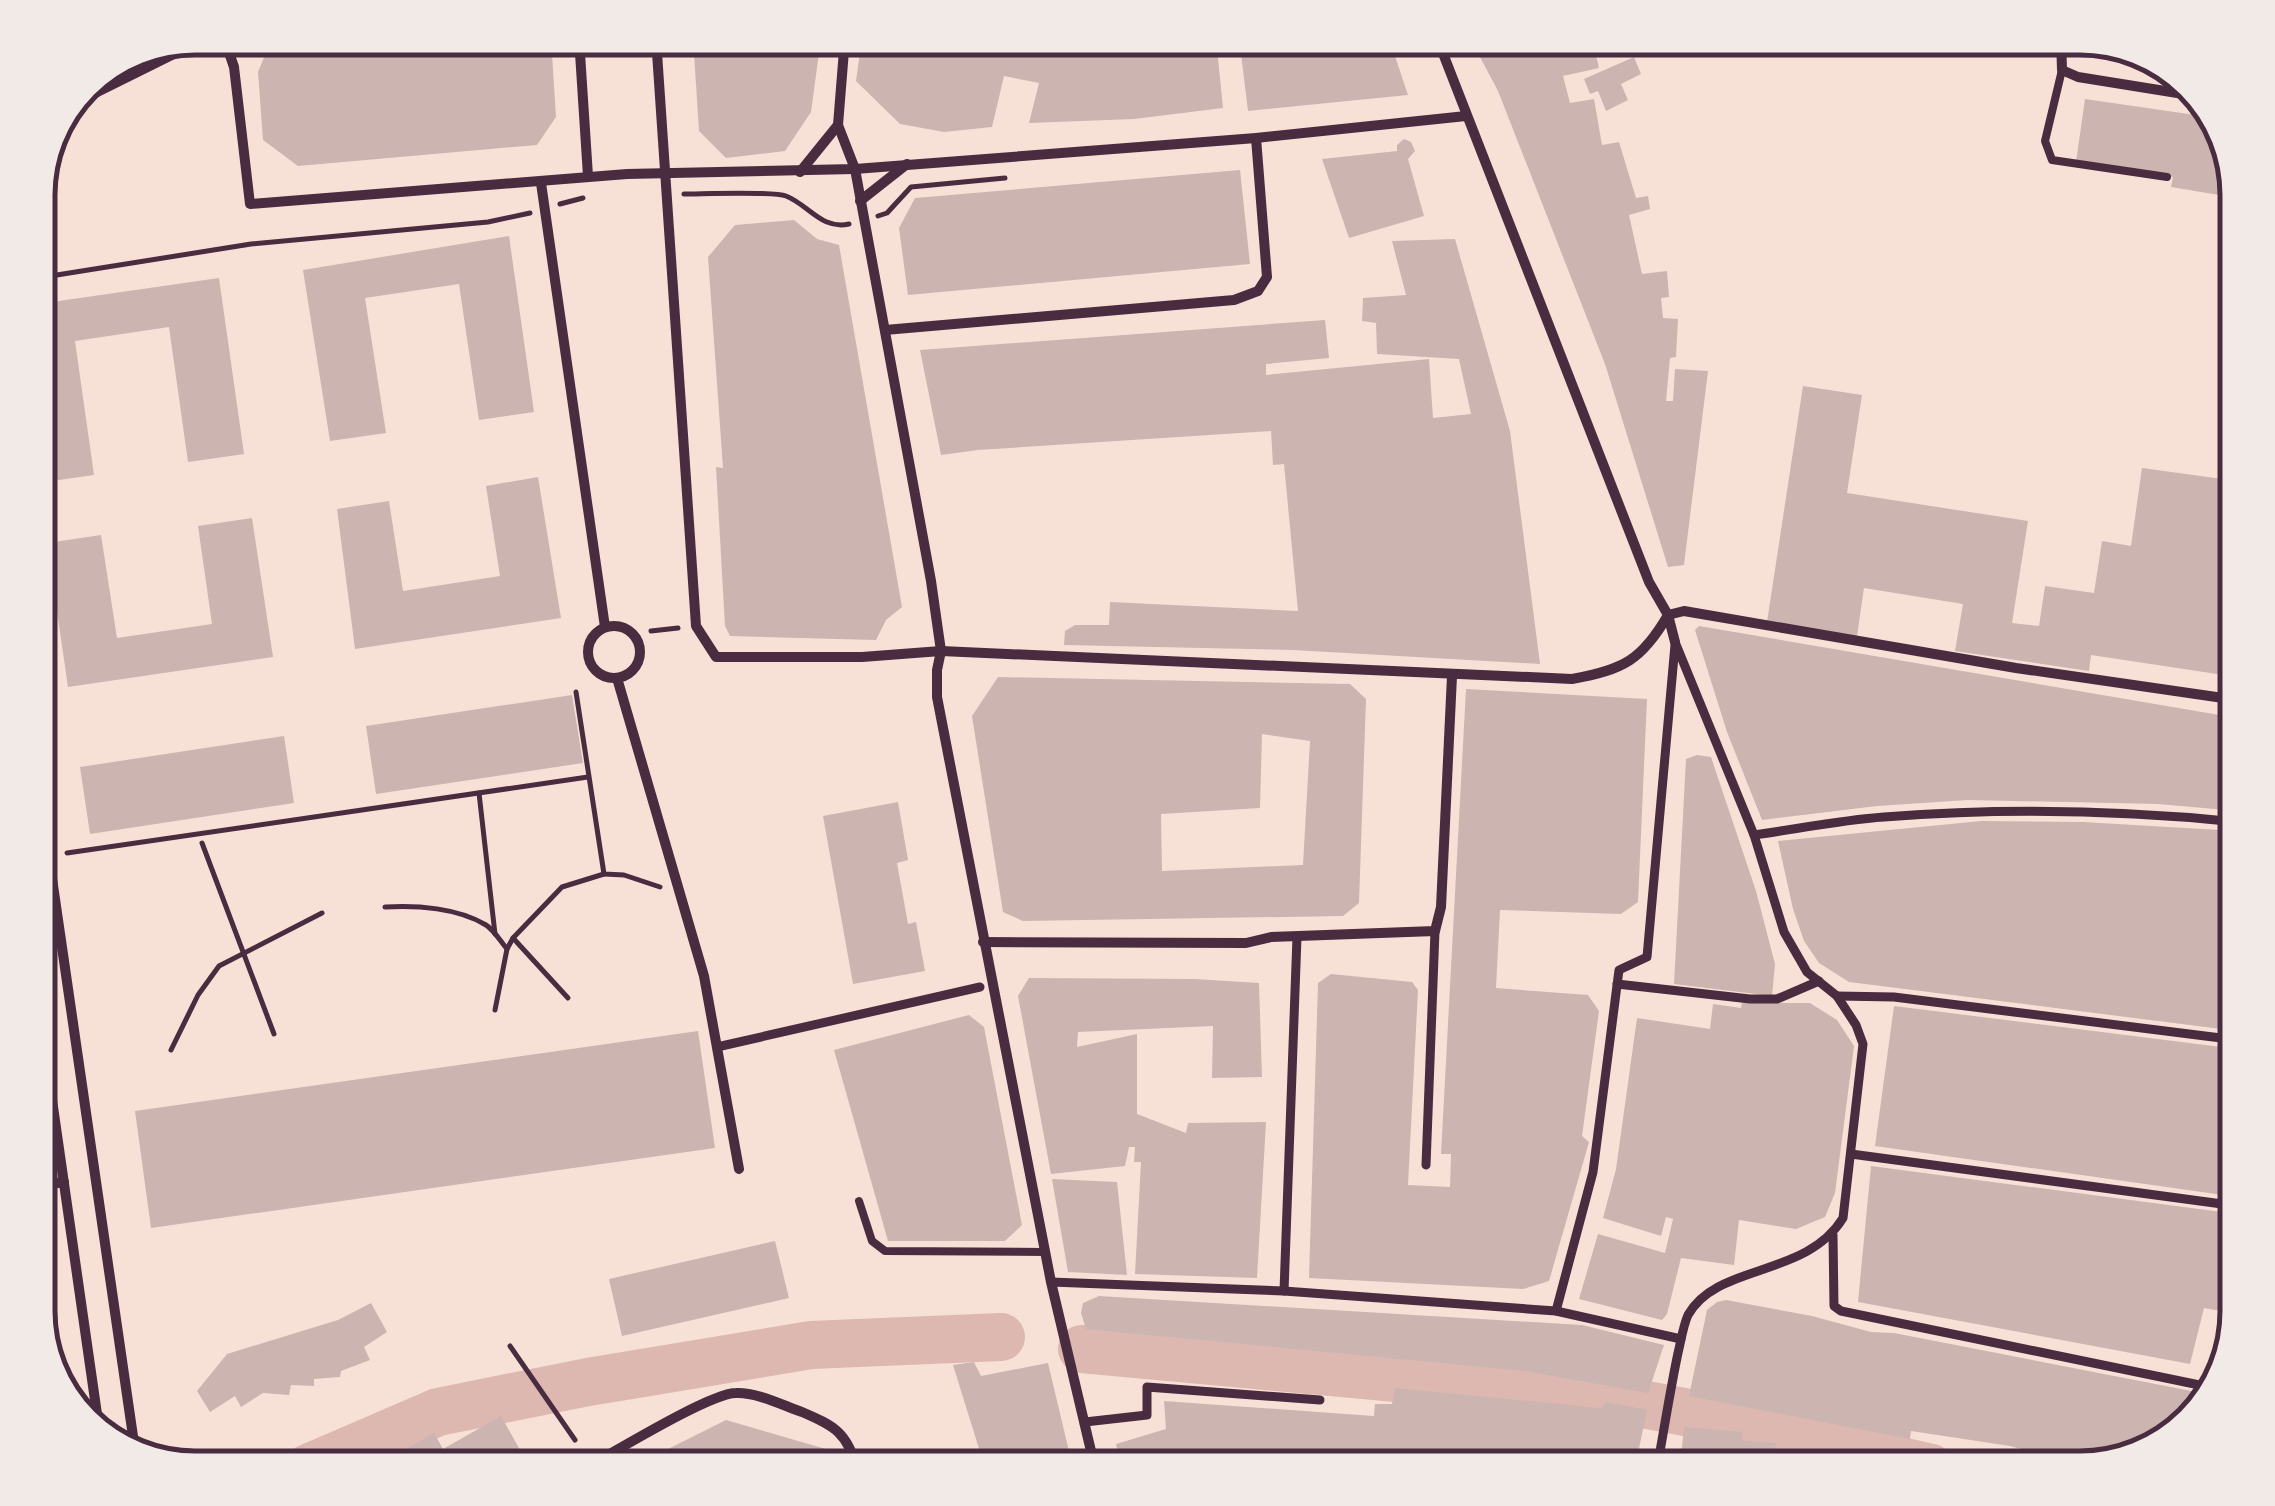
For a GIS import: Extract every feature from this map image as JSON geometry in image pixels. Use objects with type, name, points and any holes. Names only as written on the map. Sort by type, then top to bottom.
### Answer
[{"type":"street","points":[[230,55],[250,204],[541,183],[588,176],[800,172],[1256,138],[1466,116]]},
{"type":"street","points":[[579,55],[588,176]]},
{"type":"street","points":[[658,55],[696,626],[716,657],[862,657],[941,652],[1572,679],[1625,666],[1650,646],[1668,615],[1684,611],[2016,668],[2220,697]]},
{"type":"street","points":[[844,55],[838,125],[855,168],[932,581],[941,652],[936,670],[937,697],[1051,1282],[1091,1451]]},
{"type":"street","points":[[1444,55],[1642,564],[1668,615],[1675,642],[1754,835],[1784,932],[1807,972],[1837,996],[1864,1044],[1842,1218],[1833,1234],[1803,1256],[1709,1290],[1688,1315],[1660,1451]]},
{"type":"street","points":[[2062,55],[2062,70],[2098,83],[2175,93]]},
{"type":"street","points":[[107,87],[164,59]]},
{"type":"street","points":[[800,172],[838,125]]},
{"type":"street","points":[[885,330],[1234,300],[1258,292],[1267,277],[1256,138]]},
{"type":"street","points":[[860,201],[908,164]]},
{"type":"street","points":[[541,183],[605,627]]},
{"type":"street","points":[[605,627],[628,629],[640,650],[636,666],[617,678],[594,669],[588,657],[590,642],[605,627]]},
{"type":"street","points":[[1556,1311],[1593,1172],[1618,970],[1648,957],[1675,642]]},
{"type":"street","points":[[1426,1165],[1435,931],[1441,907],[1452,676]]},
{"type":"street","points":[[617,678],[707,988],[739,1169]]},
{"type":"street","points":[[1754,835],[1880,817],[1982,812],[2096,813],[2220,821]]},
{"type":"street","points":[[55,899],[133,1437]]},
{"type":"street","points":[[983,942],[1246,943],[1271,937],[1435,931]]},
{"type":"street","points":[[1284,1291],[1297,937]]},
{"type":"street","points":[[1617,984],[1777,999],[1819,982]]},
{"type":"street","points":[[717,1047],[980,987]]},
{"type":"street","points":[[1837,996],[1894,997],[2220,1038]]},
{"type":"street","points":[[55,1120],[96,1409]]},
{"type":"street","points":[[1851,1154],[2220,1204]]},
{"type":"street","points":[[55,1183],[64,1182]]},
{"type":"street","points":[[1833,1234],[1832,1291],[1834,1306],[1841,1311],[2199,1385]]},
{"type":"street","points":[[1051,1282],[1284,1291],[1556,1311],[1682,1338]]},
{"type":"street","points":[[1085,1422],[1148,1415],[1147,1387],[1320,1400]]},
{"type":"street","points":[[617,1451],[705,1404],[738,1392],[824,1421],[841,1433],[852,1451]]},
{"type":"lane","points":[[2062,70],[2046,141],[2052,160],[2166,178]]},
{"type":"lane","points":[[859,1201],[872,1241],[885,1251],[1046,1252]]},
{"type":"path","points":[[872,218],[888,212],[911,186],[1010,178]]},
{"type":"path","points":[[679,194],[786,196],[817,220],[842,226],[857,222]]},
{"type":"path","points":[[55,275],[251,244],[488,222],[598,196]]},
{"type":"path","points":[[650,631],[696,626]]},
{"type":"path","points":[[576,692],[604,874]]},
{"type":"path","points":[[67,853],[588,777]]},
{"type":"path","points":[[480,793],[494,934]]},
{"type":"path","points":[[202,843],[274,1034]]},
{"type":"path","points":[[495,1010],[507,949],[562,887],[604,874],[648,881],[683,905]]},
{"type":"path","points":[[385,907],[452,912],[488,926],[507,949]]},
{"type":"path","points":[[171,1050],[198,994],[219,966],[322,913]]},
{"type":"path","points":[[513,938],[568,998]]},
{"type":"path","points":[[510,1346],[575,1440]]},
{"type":"building","points":[[265,55],[552,55],[556,117],[537,145],[298,166],[263,140],[258,72]]},
{"type":"building","points":[[694,55],[819,55],[811,112],[785,151],[726,158],[699,131]]},
{"type":"building","points":[[860,55],[1218,55],[1223,108],[1134,119],[1029,123],[1039,83],[1004,76],[992,127],[944,132],[900,124],[856,81]]},
{"type":"building","points":[[1241,55],[1395,55],[1408,95],[1248,111]]},
{"type":"building","points":[[1479,55],[1596,55],[1599,68],[1563,76],[1570,103],[1594,99],[1602,145],[1619,142],[1636,198],[1648,196],[1650,209],[1629,215],[1642,274],[1667,271],[1669,297],[1661,298],[1663,318],[1678,319],[1676,357],[1670,358],[1666,401],[1673,401],[1675,369],[1708,371],[1684,565],[1668,567],[1605,364],[1498,91]]},
{"type":"building","points":[[1634,57],[1641,74],[1621,84],[1628,100],[1606,111],[1598,91],[1590,94],[1584,79]]},
{"type":"building","points":[[2085,99],[2194,115],[2215,158],[2220,195],[2171,187],[2173,177],[2076,162]]},
{"type":"building","points":[[1404,139],[1411,142],[1415,151],[1408,159],[1424,216],[1349,238],[1322,159],[1397,151],[1397,145]]},
{"type":"building","points":[[1240,170],[1250,264],[908,295],[899,228],[915,198]]},
{"type":"building","points":[[794,220],[817,239],[839,245],[902,607],[886,620],[876,640],[730,636],[725,626],[716,467],[723,468],[708,257],[735,225]]},
{"type":"building","points":[[509,236],[534,412],[479,420],[459,284],[365,298],[386,433],[330,441],[303,270]]},
{"type":"building","points":[[1455,239],[1510,431],[1540,664],[1293,650],[1064,645],[1065,631],[1075,625],[1109,625],[1110,602],[1298,611],[1284,464],[1273,465],[1271,431],[941,455],[920,350],[1325,320],[1329,358],[1266,364],[1266,375],[1429,359],[1433,418],[1471,414],[1459,359],[1377,354],[1376,323],[1362,321],[1363,298],[1406,295],[1392,241]]},
{"type":"building","points":[[219,278],[244,454],[188,462],[169,327],[75,341],[94,475],[55,481],[55,302]]},
{"type":"building","points":[[1803,386],[1862,395],[1847,493],[2028,521],[2012,623],[2039,626],[2045,586],[2094,593],[2102,541],[2131,546],[2142,468],[2220,479],[2220,674],[2091,655],[2089,671],[1955,651],[1963,604],[1864,588],[1857,636],[1767,622]]},
{"type":"building","points":[[538,477],[561,618],[355,649],[337,509],[389,501],[403,591],[500,576],[486,486]]},
{"type":"building","points":[[252,518],[273,657],[68,687],[55,598],[55,542],[101,535],[117,638],[212,624],[198,526]]},
{"type":"building","points":[[1699,626],[2220,715],[2220,809],[2158,804],[1968,800],[1762,820],[1727,732],[1695,630]]},
{"type":"building","points":[[998,677],[1350,684],[1366,699],[1359,903],[1343,916],[1023,921],[1003,912],[972,716]],"holes":[[[1262,734],[1310,741],[1303,865],[1162,871],[1161,814],[1260,808]]]},
{"type":"building","points":[[1466,689],[1647,699],[1638,902],[1621,914],[1500,910],[1496,988],[1588,995],[1599,1011],[1582,1136],[1589,1142],[1549,1281],[1523,1289],[1309,1278],[1318,983],[1331,974],[1412,982],[1418,990],[1408,1185],[1450,1187],[1451,1154],[1441,1154]]},
{"type":"building","points":[[572,695],[583,763],[376,794],[366,726]]},
{"type":"building","points":[[284,736],[294,803],[90,834],[80,767]]},
{"type":"building","points":[[1697,755],[1711,757],[1756,891],[1775,964],[1772,996],[1674,984],[1686,759]]},
{"type":"building","points":[[898,802],[908,860],[897,863],[908,924],[916,922],[925,971],[853,984],[823,816]]},
{"type":"building","points":[[1981,821],[2220,830],[2220,1029],[1849,982],[1819,963],[1804,941],[1778,841]]},
{"type":"building","points":[[1029,978],[1259,983],[1262,1077],[1212,1078],[1213,1026],[1078,1032],[1077,1047],[1137,1034],[1137,1114],[1186,1133],[1188,1123],[1266,1122],[1257,1278],[1135,1274],[1141,1162],[1134,1162],[1135,1147],[1129,1147],[1125,1166],[1051,1174],[1018,996]]},
{"type":"building","points":[[1742,1003],[1810,1003],[1837,1020],[1854,1046],[1835,1193],[1825,1217],[1796,1229],[1739,1220],[1734,1265],[1681,1258],[1667,1314],[1662,1320],[1579,1299],[1598,1234],[1665,1253],[1673,1219],[1666,1217],[1661,1236],[1603,1218],[1616,1169],[1637,1018],[1710,1029],[1713,1004],[1741,1008]]},
{"type":"building","points":[[1894,1006],[2220,1047],[2220,1195],[1875,1146]]},
{"type":"building","points":[[969,1015],[984,1027],[1022,1225],[1005,1241],[888,1241],[834,1050]]},
{"type":"building","points":[[698,1031],[715,1148],[151,1228],[135,1111]]},
{"type":"building","points":[[1871,1166],[2220,1212],[2220,1311],[2204,1308],[2190,1364],[1858,1302]]},
{"type":"building","points":[[1052,1179],[1117,1182],[1127,1275],[1068,1272]]},
{"type":"building","points":[[775,1241],[789,1298],[622,1336],[609,1279]]},
{"type":"building","points":[[1099,1296],[1582,1325],[1664,1345],[1648,1393],[1525,1371],[1086,1329],[1081,1313],[1083,1303]]},
{"type":"building","points":[[1726,1300],[1812,1316],[1871,1332],[1894,1333],[2194,1391],[2158,1427],[2142,1437],[2108,1448],[2029,1451],[1911,1431],[1910,1439],[1689,1396],[1707,1310]]},
{"type":"building","points":[[371,1303],[387,1332],[364,1347],[370,1360],[341,1371],[340,1377],[314,1379],[314,1386],[291,1385],[289,1395],[263,1393],[241,1407],[235,1396],[210,1412],[197,1391],[227,1354],[338,1320]]},
{"type":"building","points":[[974,1362],[981,1376],[1048,1363],[1069,1451],[980,1451],[953,1365]]},
{"type":"building","points":[[1395,1388],[1600,1408],[1606,1402],[1647,1410],[1639,1451],[1117,1451],[1116,1444],[1166,1429],[1164,1401],[1374,1416],[1375,1404],[1392,1404]]},
{"type":"building","points":[[501,1416],[521,1451],[403,1451],[434,1433],[443,1449]]},
{"type":"building","points":[[726,1420],[827,1451],[664,1451]]},
{"type":"building","points":[[1684,1427],[1743,1432],[1742,1441],[1776,1443],[1775,1451],[1682,1451]]},
{"type":"waterway","points":[[347,1451],[438,1412],[588,1382],[811,1345],[1001,1337]]},
{"type":"waterway","points":[[1082,1349],[1610,1398],[1857,1451]]}]
